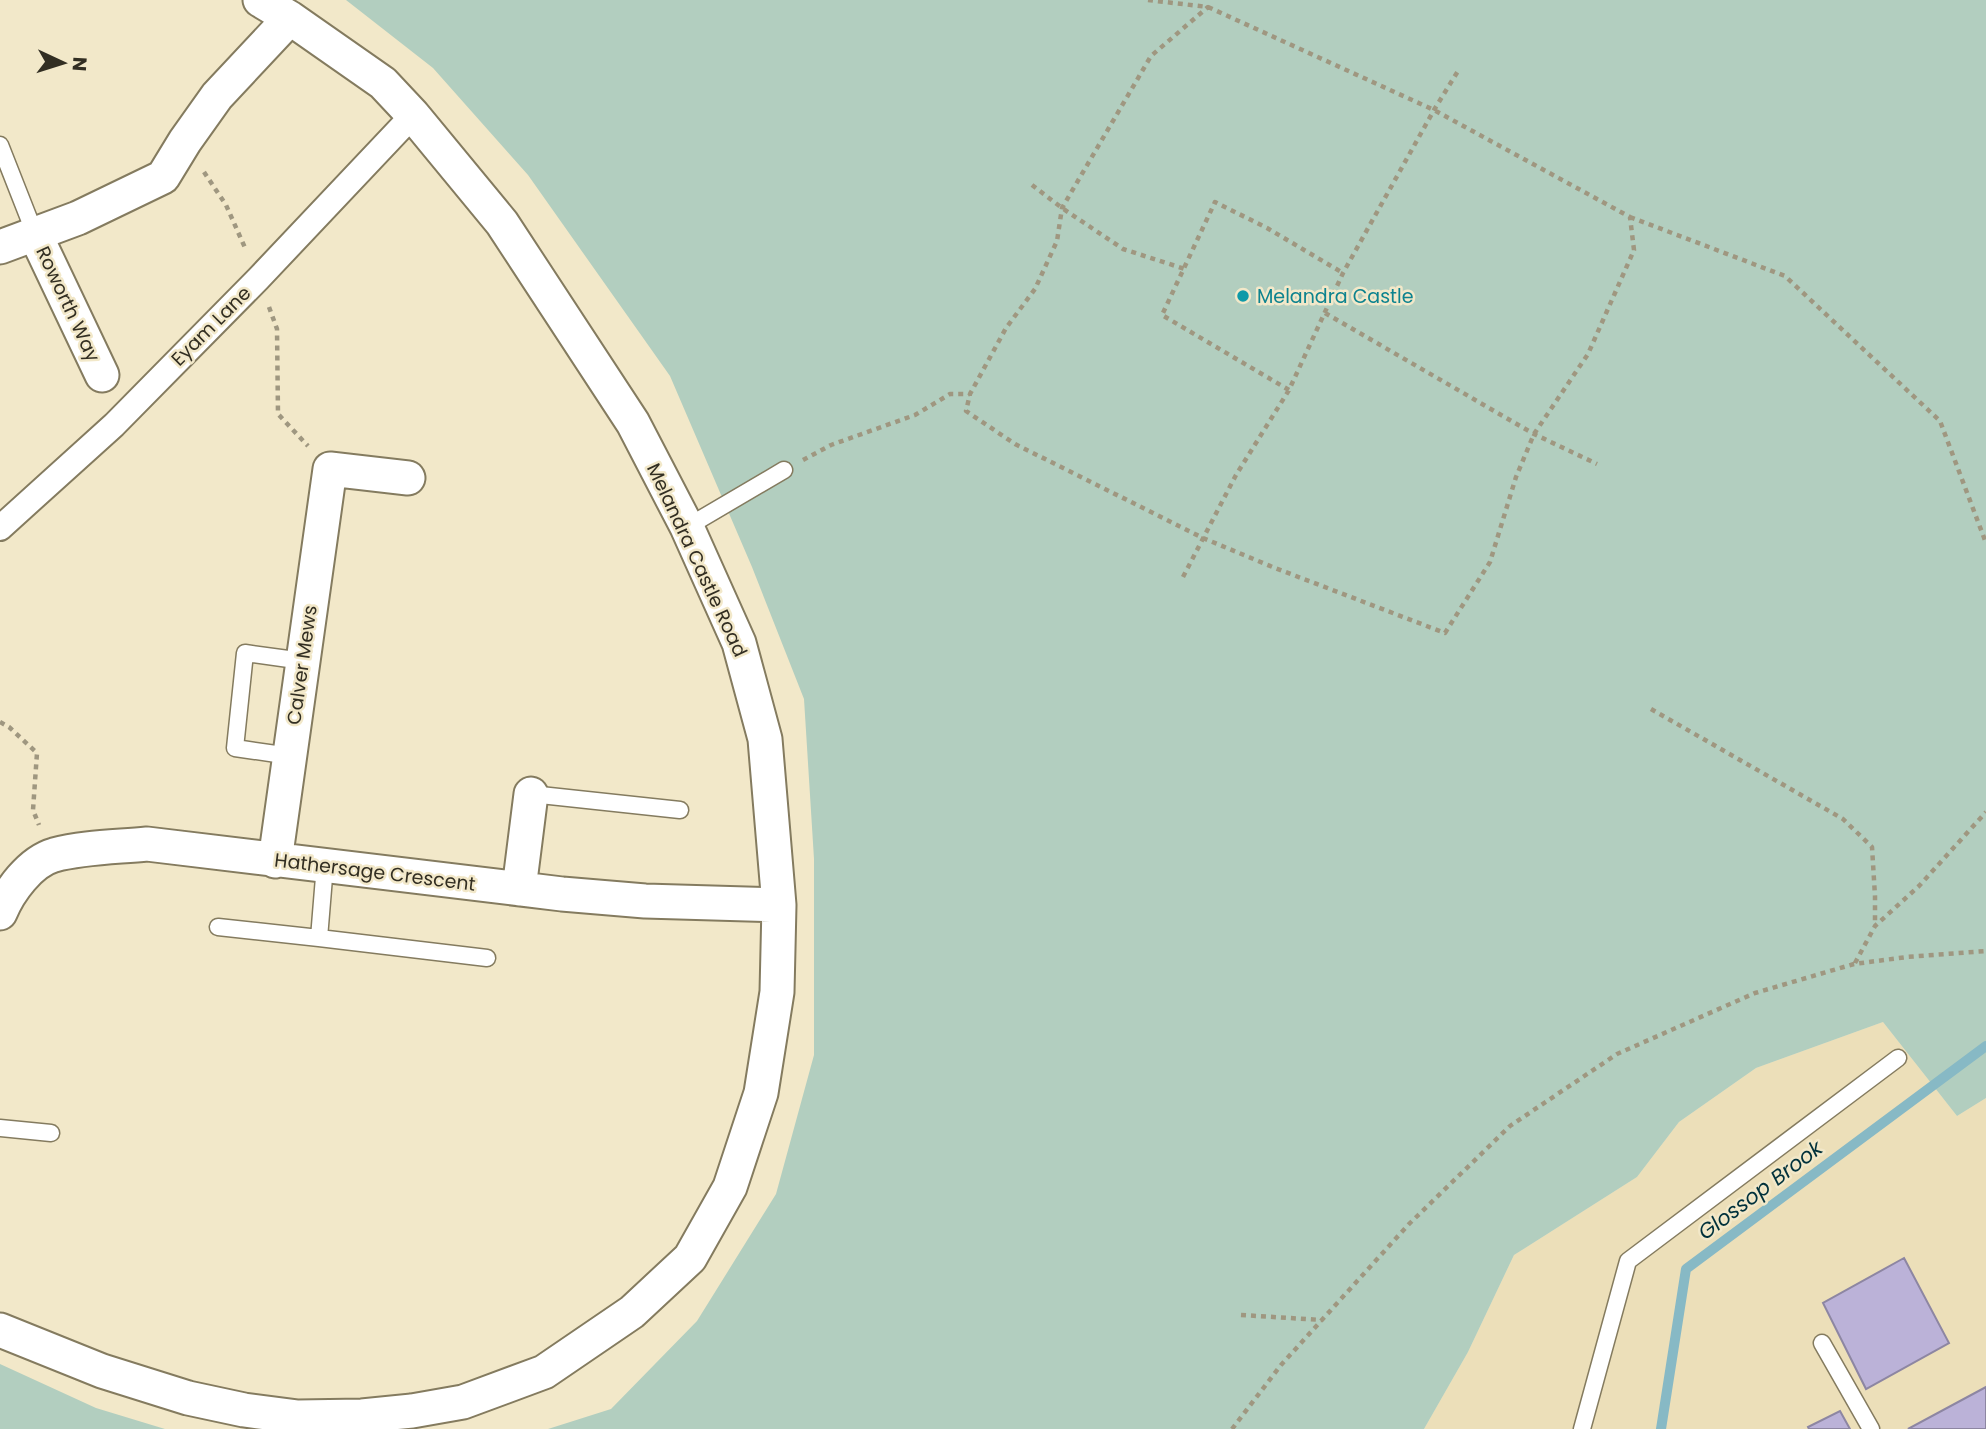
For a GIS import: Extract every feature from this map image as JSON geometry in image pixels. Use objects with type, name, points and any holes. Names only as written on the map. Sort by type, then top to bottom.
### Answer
[{"type":"street","name":"Melandra Castle Road","points":[[2,1335],[188,1398],[244,1410],[298,1417],[362,1416],[463,1402],[544,1371],[632,1312],[690,1258],[730,1187],[761,1093],[776,992],[779,905],[765,739],[739,643],[687,527],[633,424],[502,223],[413,115],[383,83],[260,0]]},
{"type":"street","points":[[0,247],[78,218],[163,177],[217,96],[290,18]]},
{"type":"street","name":"Eyam Lane","points":[[0,528],[114,425],[258,279],[413,115]]},
{"type":"street","name":"Roworth Way","points":[[35,234],[102,375]]},
{"type":"street","name":"Calver Mews","points":[[275,861],[330,469],[408,478]]},
{"type":"street","points":[[519,889],[531,794]]},
{"type":"street","name":"Hathersage Crescent","points":[[52,855],[147,844],[519,889],[645,901],[779,905]]},
{"type":"street","points":[[0,913],[15,888],[32,868],[52,855]]},
{"type":"lane","points":[[0,145],[35,234]]},
{"type":"lane","points":[[687,527],[784,470]]},
{"type":"lane","points":[[290,756],[235,748],[245,653],[303,661]]},
{"type":"lane","points":[[531,794],[680,810]]},
{"type":"lane","points":[[318,938],[325,865]]},
{"type":"lane","points":[[218,927],[486,958]]},
{"type":"lane","points":[[1581,1429],[1628,1261],[1898,1058]]},
{"type":"lane","points":[[0,1128],[51,1133]]},
{"type":"lane","points":[[1822,1343],[1871,1429]]},
{"type":"path","points":[[1148,0],[1208,7],[1434,110],[1630,217],[1785,276],[1940,421],[1986,543]]},
{"type":"path","points":[[1208,7],[1151,56],[1062,208],[1058,241],[1035,289],[1006,328],[970,394],[966,411],[1016,444],[1203,538],[1444,634],[1490,562],[1516,477],[1534,434],[1588,354],[1634,250],[1630,217]]},
{"type":"path","points":[[1183,577],[1236,475],[1289,390],[1343,273],[1458,71]]},
{"type":"path","points":[[1032,185],[1123,249],[1185,269]]},
{"type":"path","points":[[1289,390],[1162,315],[1215,202],[1267,228],[1343,273]]},
{"type":"path","points":[[1325,313],[1534,434],[1597,464]]},
{"type":"path","points":[[784,470],[831,445],[915,415],[950,394],[970,394]]},
{"type":"path","points":[[1651,709],[1843,819],[1872,847],[1875,926]]},
{"type":"path","points":[[0,722],[37,753],[33,810],[52,855]]},
{"type":"path","points":[[1854,964],[1875,926],[1919,886],[1986,812]]},
{"type":"path","points":[[1232,1429],[1281,1365],[1409,1224],[1510,1126],[1617,1054],[1755,993],[1854,964],[1986,951]]},
{"type":"path","points":[[1241,1315],[1322,1320]]},
{"type":"shaded area","points":[[1883,1022],[1957,1116],[1986,1098],[1986,1429],[1424,1429],[1468,1352],[1514,1255],[1637,1177],[1679,1122],[1756,1068]]},
{"type":"green space","points":[[346,0],[1986,0],[1986,1098],[1957,1116],[1883,1022],[1756,1068],[1679,1122],[1637,1177],[1514,1255],[1468,1352],[1424,1429],[548,1429],[611,1409],[697,1321],[776,1194],[814,1055],[814,859],[804,699],[752,567],[670,376],[528,175],[433,68]]},
{"type":"green space","points":[[0,1364],[96,1408],[165,1429],[0,1429]]},
{"type":"building","points":[[1904,1258],[1949,1343],[1866,1389],[1823,1303]]},
{"type":"building","points":[[1986,1387],[1986,1429],[1908,1429]]},
{"type":"building","points":[[1840,1411],[1850,1429],[1809,1429],[1808,1427]]},
{"type":"waterway","name":"Glossop Brook","points":[[1661,1429],[1686,1269],[1986,1046]]},
{"type":"place","name":"Melandra Castle","points":[[1243,296]]}]
